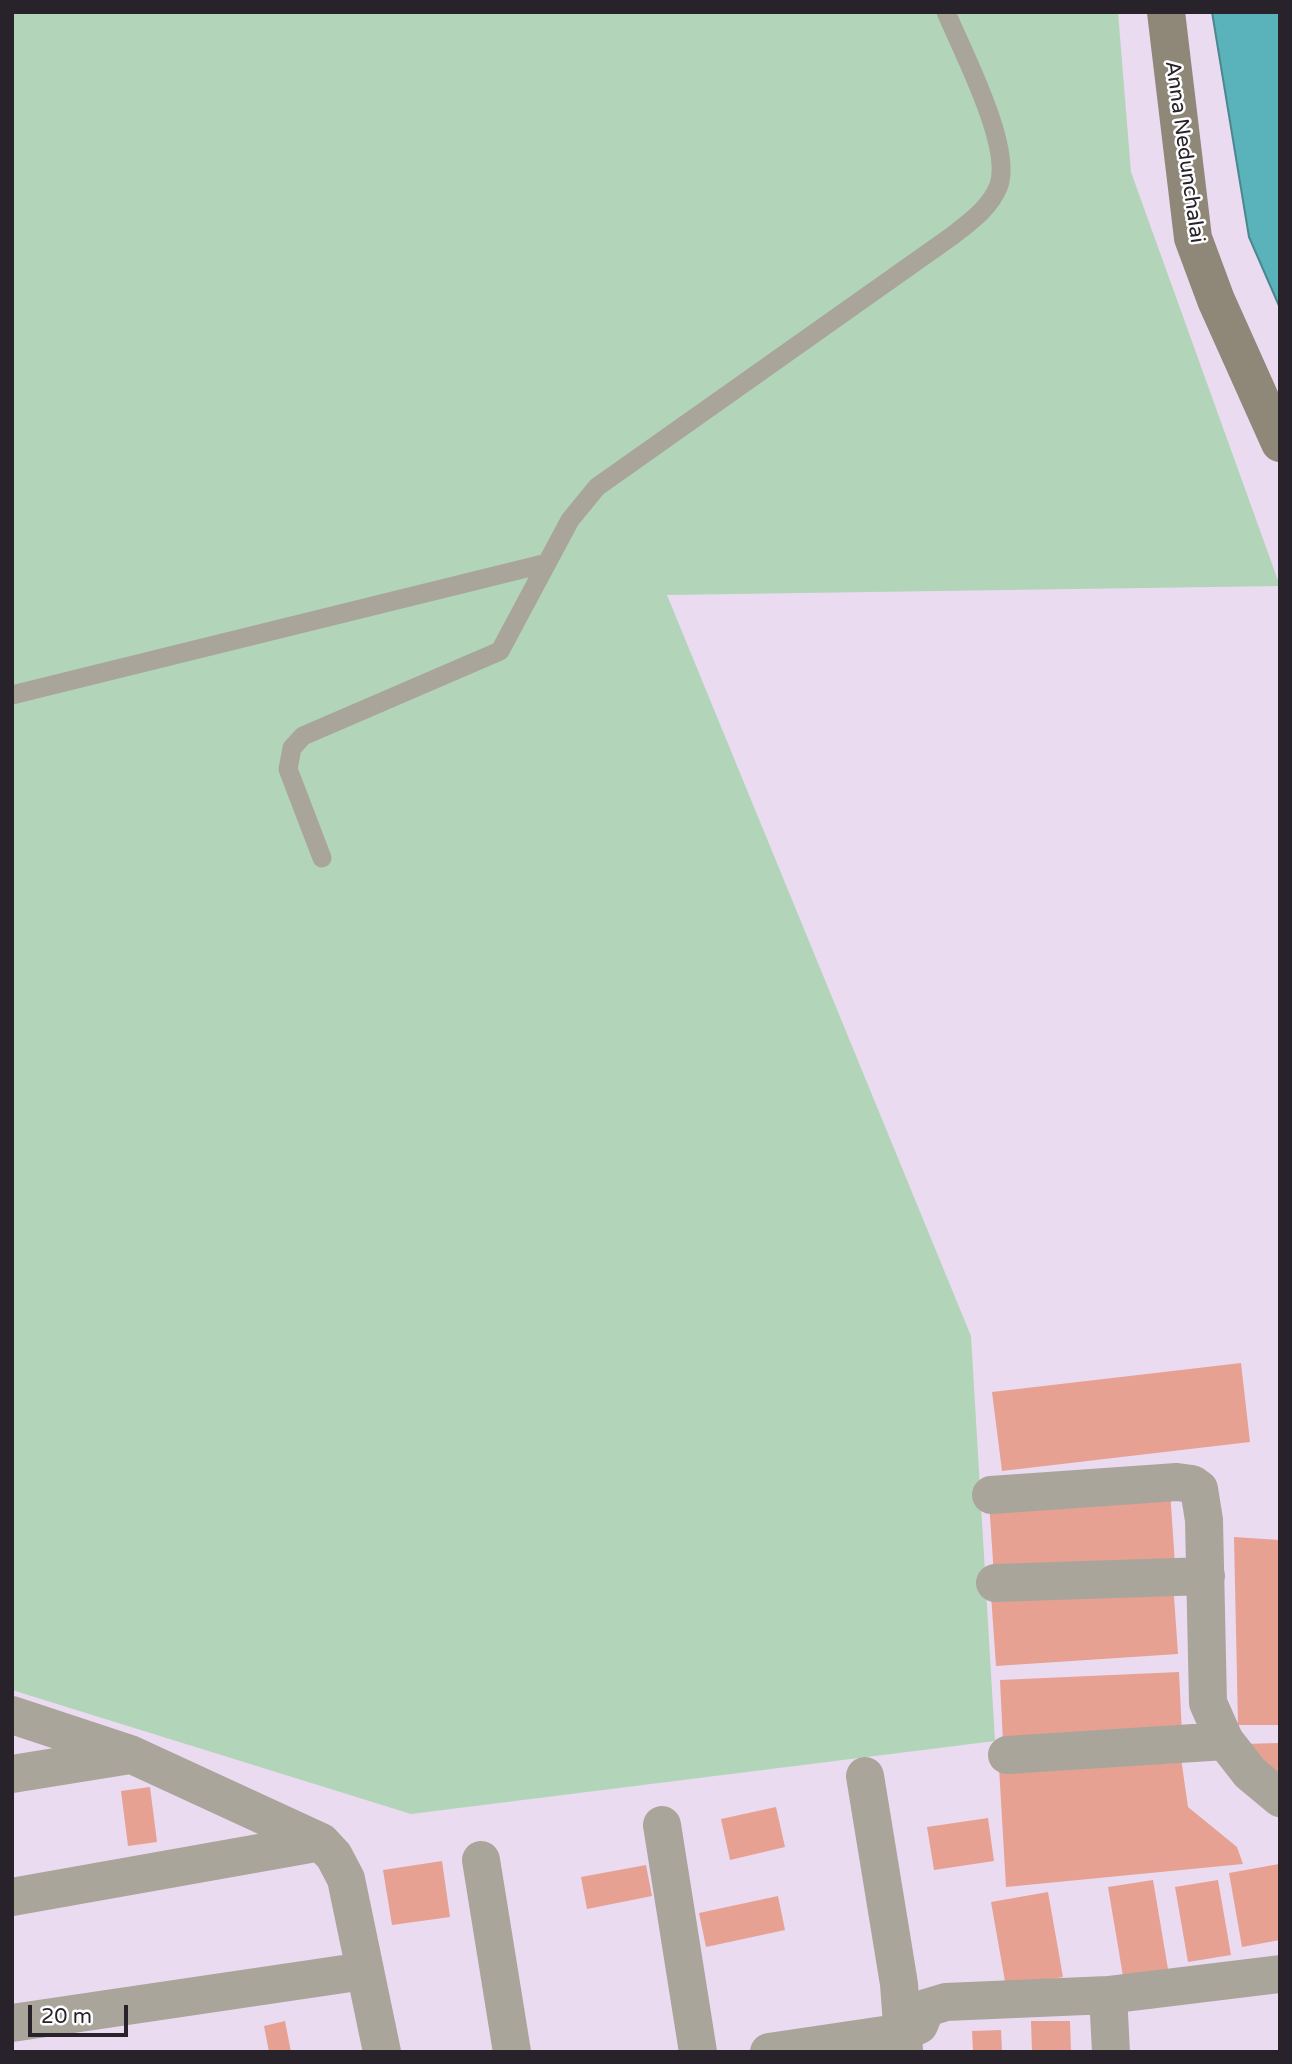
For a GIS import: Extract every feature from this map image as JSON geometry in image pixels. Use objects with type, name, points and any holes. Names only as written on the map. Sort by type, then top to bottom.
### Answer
[{"type":"street","name":"Anna Nedunchalai","points":[[1166,12],[1193,238],[1216,300],[1280,443]]},
{"type":"street","points":[[991,1495],[1177,1482],[1192,1484],[1199,1489],[1204,1520],[1208,1703],[1225,1741],[1250,1773],[1280,1798]]},
{"type":"street","points":[[995,1583],[1206,1576]]},
{"type":"street","points":[[12,1715],[130,1755],[321,1842],[334,1856],[346,1879],[382,2052]]},
{"type":"street","points":[[1007,1755],[1225,1741]]},
{"type":"street","points":[[12,1774],[130,1755]]},
{"type":"street","points":[[865,1776],[900,1984],[904,2042]]},
{"type":"street","points":[[663,1825],[698,2052]]},
{"type":"street","points":[[12,1897],[321,1842]]},
{"type":"street","points":[[481,1860],[512,2052]]},
{"type":"street","points":[[12,2022],[364,1971]]},
{"type":"street","points":[[769,2052],[904,2042],[919,2025],[926,2008],[946,2002],[1108,1995],[1280,1974]]},
{"type":"street","points":[[1108,1995],[1111,2052]]},
{"type":"lane","points":[[322,858],[288,769],[292,748],[303,736],[500,651],[570,520],[597,487],[952,236],[977,217],[989,202],[999,185],[1002,166],[998,145],[946,12]]},
{"type":"lane","points":[[12,695],[547,563]]},
{"type":"green space","points":[[12,12],[1118,12],[1131,172],[1280,586],[667,595],[971,1336],[995,1741],[411,1814],[12,1690]]},
{"type":"water","points":[[1212,12],[1280,12],[1280,308],[1249,237]]},
{"type":"building","points":[[1241,1363],[1250,1442],[1002,1471],[992,1392]]},
{"type":"building","points":[[1170,1490],[1175,1565],[994,1576],[989,1502]]},
{"type":"building","points":[[1234,1537],[1280,1540],[1280,1725],[1238,1725]]},
{"type":"building","points":[[1173,1582],[1178,1654],[996,1666],[991,1595]]},
{"type":"building","points":[[1179,1672],[1182,1734],[1003,1742],[1000,1680]]},
{"type":"building","points":[[1280,1743],[1280,1778],[1242,1744]]},
{"type":"building","points":[[1181,1758],[1188,1807],[1237,1847],[1243,1864],[1006,1887],[999,1767]]},
{"type":"building","points":[[150,1787],[157,1842],[128,1846],[121,1791]]},
{"type":"building","points":[[776,1807],[785,1847],[730,1860],[721,1819]]},
{"type":"building","points":[[988,1818],[994,1861],[934,1870],[927,1827]]},
{"type":"building","points":[[442,1861],[450,1917],[392,1925],[383,1870]]},
{"type":"building","points":[[1279,1864],[1280,1940],[1242,1947],[1229,1873]]},
{"type":"building","points":[[646,1865],[652,1896],[587,1909],[581,1877]]},
{"type":"building","points":[[1153,1880],[1168,1969],[1123,1976],[1108,1887]]},
{"type":"building","points":[[1218,1880],[1231,1955],[1188,1962],[1175,1887]]},
{"type":"building","points":[[1048,1892],[1063,1977],[1006,1987],[991,1902]]},
{"type":"building","points":[[778,1896],[785,1930],[706,1947],[699,1913]]},
{"type":"building","points":[[285,2021],[291,2052],[269,2052],[264,2026]]},
{"type":"building","points":[[1031,2021],[1070,2021],[1071,2052],[1032,2052]]},
{"type":"building","points":[[1001,2030],[1002,2052],[973,2052],[972,2031]]}]
